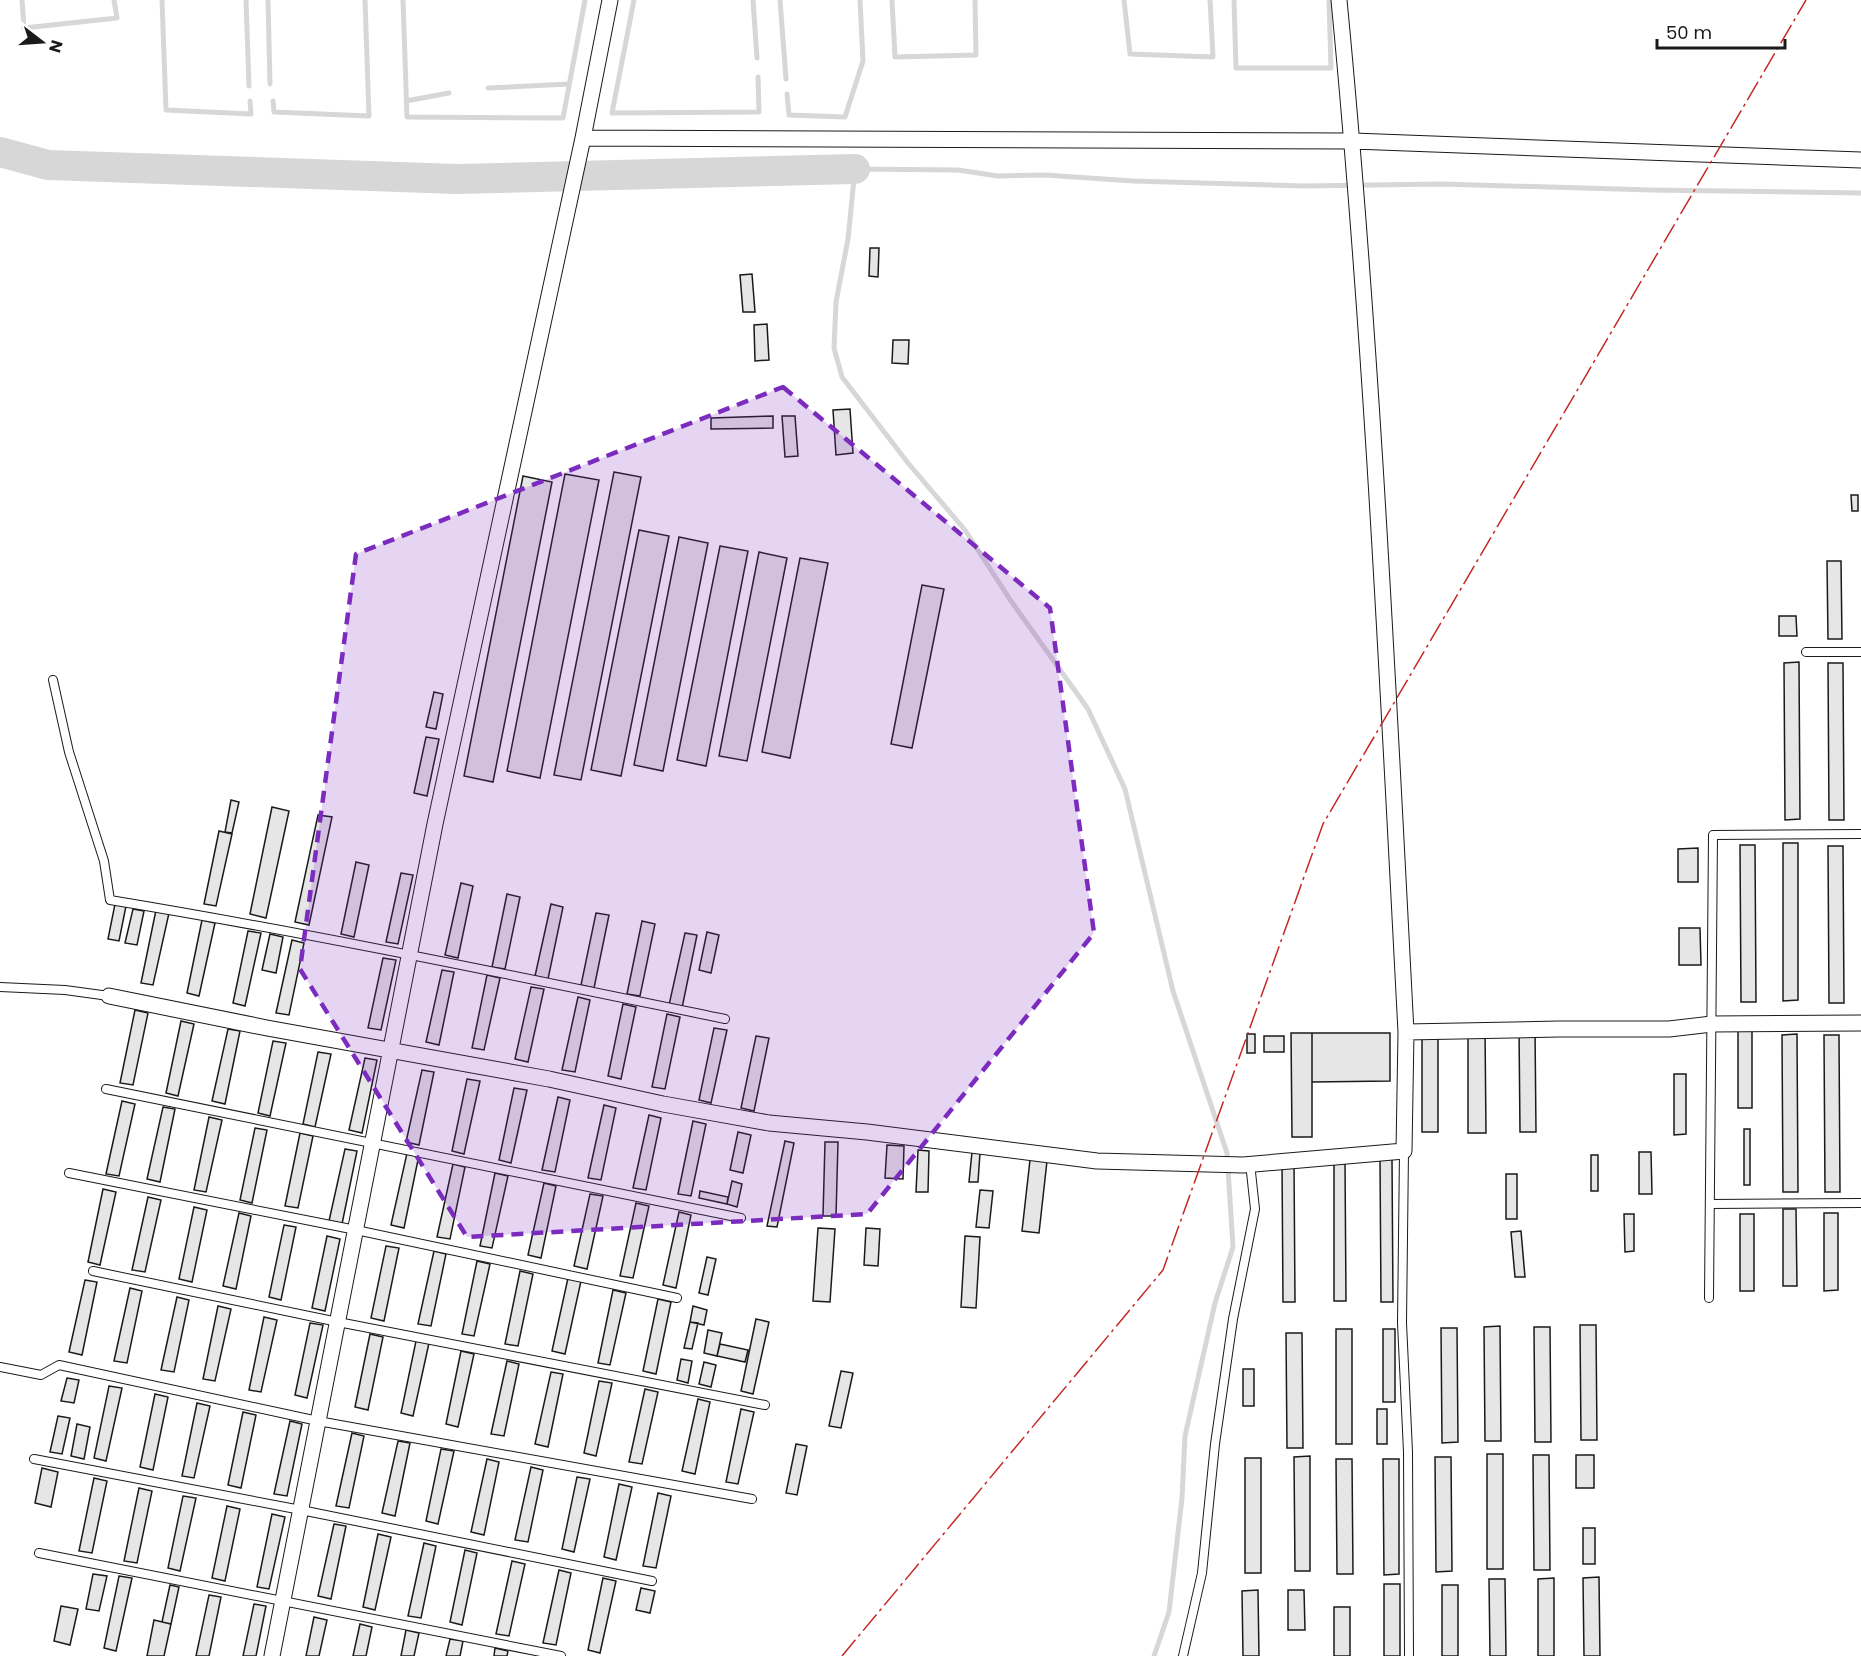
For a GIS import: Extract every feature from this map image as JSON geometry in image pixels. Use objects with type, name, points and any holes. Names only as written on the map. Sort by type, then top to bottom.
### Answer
[{"type":"street","points":[[272,1656],[435,824],[583,138],[610,0]]},
{"type":"street","points":[[110,996],[769,1123],[867,1132],[1098,1161],[1247,1164],[1404,1152],[1406,1032],[1388,699],[1358,209],[1339,0]]},
{"type":"street","points":[[583,138],[1353,141],[1861,160]]},
{"type":"street","points":[[1406,1032],[1670,1029],[1712,1024],[1861,1023]]},
{"type":"lane","points":[[1806,652],[1861,652]]},
{"type":"lane","points":[[53,680],[69,752],[104,861],[110,900],[248,922],[724,1019]]},
{"type":"lane","points":[[1709,1298],[1713,835],[1861,834]]},
{"type":"lane","points":[[0,987],[66,990],[110,996]]},
{"type":"lane","points":[[106,1089],[741,1218]]},
{"type":"lane","points":[[1404,1152],[1402,1323],[1408,1452],[1409,1656]]},
{"type":"lane","points":[[1183,1656],[1202,1574],[1215,1444],[1233,1319],[1255,1209],[1247,1164]]},
{"type":"lane","points":[[69,1173],[356,1230],[677,1298]]},
{"type":"lane","points":[[1710,1204],[1861,1203]]},
{"type":"lane","points":[[93,1271],[765,1406]]},
{"type":"lane","points":[[0,1367],[41,1375],[59,1365],[318,1421],[752,1498]]},
{"type":"lane","points":[[34,1459],[652,1581]]},
{"type":"lane","points":[[39,1553],[561,1656]]},
{"type":"highlighted area","points":[[783,387],[1050,608],[1094,933],[867,1214],[467,1237],[300,969],[356,554]]},
{"type":"building","points":[[870,248],[879,248],[878,277],[869,276]]},
{"type":"building","points":[[752,274],[755,312],[743,312],[740,275]]},
{"type":"building","points":[[767,324],[769,360],[755,361],[754,325]]},
{"type":"building","points":[[893,340],[909,340],[908,364],[892,363]]},
{"type":"building","points":[[850,409],[853,453],[836,455],[833,410]]},
{"type":"building","points":[[773,416],[773,428],[711,429],[711,418]]},
{"type":"building","points":[[782,416],[795,416],[798,456],[785,457]]},
{"type":"building","points":[[614,472],[641,477],[581,780],[554,775]]},
{"type":"building","points":[[565,474],[599,480],[540,778],[507,771]]},
{"type":"building","points":[[523,476],[552,482],[493,782],[464,776]]},
{"type":"building","points":[[1851,495],[1858,495],[1858,511],[1852,511]]},
{"type":"building","points":[[639,530],[669,536],[621,776],[591,770]]},
{"type":"building","points":[[679,537],[708,543],[663,771],[634,765]]},
{"type":"building","points":[[720,546],[748,551],[706,766],[677,760]]},
{"type":"building","points":[[759,552],[787,558],[747,761],[719,756]]},
{"type":"building","points":[[800,558],[828,563],[790,758],[762,752]]},
{"type":"building","points":[[1827,561],[1841,561],[1842,639],[1828,639]]},
{"type":"building","points":[[922,585],[944,589],[912,748],[891,744]]},
{"type":"building","points":[[1779,616],[1796,616],[1797,636],[1779,636]]},
{"type":"building","points":[[1799,662],[1800,819],[1785,820],[1784,663]]},
{"type":"building","points":[[1828,663],[1843,663],[1844,820],[1829,820]]},
{"type":"building","points":[[434,692],[443,694],[436,729],[426,727]]},
{"type":"building","points":[[426,737],[439,739],[427,796],[414,793]]},
{"type":"building","points":[[231,800],[239,802],[232,833],[225,832]]},
{"type":"building","points":[[272,807],[289,811],[266,918],[250,914]]},
{"type":"building","points":[[318,815],[332,817],[309,925],[295,922]]},
{"type":"building","points":[[219,831],[232,834],[216,906],[204,904]]},
{"type":"building","points":[[1783,843],[1798,843],[1798,1000],[1783,1001]]},
{"type":"building","points":[[1740,845],[1755,845],[1756,1002],[1741,1002]]},
{"type":"building","points":[[1828,846],[1843,846],[1844,1003],[1829,1003]]},
{"type":"building","points":[[1698,848],[1698,882],[1678,882],[1678,849]]},
{"type":"building","points":[[356,862],[369,865],[354,937],[341,934]]},
{"type":"building","points":[[401,873],[413,875],[398,944],[386,942]]},
{"type":"building","points":[[461,883],[473,886],[458,958],[445,955]]},
{"type":"building","points":[[507,894],[520,897],[505,969],[492,967]]},
{"type":"building","points":[[115,904],[126,906],[119,941],[108,939]]},
{"type":"building","points":[[551,904],[563,907],[548,979],[535,976]]},
{"type":"building","points":[[133,909],[144,911],[137,945],[125,943]]},
{"type":"building","points":[[156,910],[169,913],[153,985],[141,983]]},
{"type":"building","points":[[596,913],[609,915],[594,988],[581,985]]},
{"type":"building","points":[[202,920],[215,923],[199,996],[187,993]]},
{"type":"building","points":[[642,921],[655,924],[640,996],[627,994]]},
{"type":"building","points":[[1679,928],[1700,928],[1701,965],[1679,965]]},
{"type":"building","points":[[248,931],[261,933],[245,1006],[233,1003]]},
{"type":"building","points":[[707,932],[719,935],[711,973],[699,970]]},
{"type":"building","points":[[685,933],[697,935],[682,1008],[669,1005]]},
{"type":"building","points":[[270,934],[283,937],[276,973],[262,970]]},
{"type":"building","points":[[292,940],[304,943],[289,1015],[276,1013]]},
{"type":"building","points":[[383,958],[396,960],[381,1030],[368,1028]]},
{"type":"building","points":[[442,970],[454,972],[439,1045],[426,1042]]},
{"type":"building","points":[[487,975],[500,978],[484,1050],[472,1048]]},
{"type":"building","points":[[531,987],[544,989],[528,1062],[515,1059]]},
{"type":"building","points":[[578,997],[590,1000],[575,1072],[562,1070]]},
{"type":"building","points":[[623,1004],[636,1007],[621,1079],[608,1076]]},
{"type":"building","points":[[135,1010],[148,1013],[133,1085],[120,1083]]},
{"type":"building","points":[[667,1014],[680,1017],[665,1089],[652,1087]]},
{"type":"building","points":[[181,1021],[194,1024],[178,1096],[166,1093]]},
{"type":"building","points":[[714,1028],[727,1030],[711,1103],[699,1100]]},
{"type":"building","points":[[1468,1028],[1485,1028],[1486,1133],[1468,1133]]},
{"type":"building","points":[[1519,1028],[1535,1028],[1536,1132],[1520,1132]]},
{"type":"building","points":[[228,1029],[240,1031],[225,1104],[212,1101]]},
{"type":"building","points":[[1438,1030],[1438,1132],[1422,1132],[1422,1031]]},
{"type":"building","points":[[1738,1031],[1752,1031],[1752,1108],[1738,1108]]},
{"type":"building","points":[[1291,1033],[1312,1033],[1312,1137],[1292,1137]]},
{"type":"building","points":[[1312,1033],[1390,1033],[1390,1081],[1312,1082]]},
{"type":"building","points":[[1247,1034],[1255,1034],[1255,1053],[1247,1053]]},
{"type":"building","points":[[1797,1034],[1798,1192],[1783,1192],[1782,1035]]},
{"type":"building","points":[[1824,1035],[1839,1035],[1840,1192],[1825,1192]]},
{"type":"building","points":[[756,1036],[769,1038],[754,1111],[741,1108]]},
{"type":"building","points":[[1264,1036],[1284,1036],[1284,1052],[1264,1052]]},
{"type":"building","points":[[273,1041],[286,1043],[270,1116],[258,1113]]},
{"type":"building","points":[[318,1052],[331,1054],[315,1127],[303,1124]]},
{"type":"building","points":[[365,1058],[377,1060],[362,1133],[349,1130]]},
{"type":"building","points":[[422,1070],[434,1072],[419,1145],[406,1142]]},
{"type":"building","points":[[1674,1074],[1686,1074],[1686,1134],[1674,1135]]},
{"type":"building","points":[[467,1079],[480,1081],[464,1154],[452,1151]]},
{"type":"building","points":[[514,1088],[527,1090],[511,1163],[499,1160]]},
{"type":"building","points":[[558,1097],[570,1100],[555,1172],[542,1170]]},
{"type":"building","points":[[122,1101],[135,1104],[119,1176],[106,1174]]},
{"type":"building","points":[[604,1105],[616,1108],[601,1180],[588,1178]]},
{"type":"building","points":[[163,1107],[175,1109],[160,1182],[147,1179]]},
{"type":"building","points":[[649,1115],[661,1118],[646,1190],[633,1188]]},
{"type":"building","points":[[209,1117],[222,1120],[206,1192],[194,1190]]},
{"type":"building","points":[[693,1121],[706,1124],[691,1196],[678,1194]]},
{"type":"building","points":[[255,1128],[267,1130],[252,1203],[240,1200]]},
{"type":"building","points":[[1744,1129],[1750,1129],[1750,1185],[1744,1185]]},
{"type":"building","points":[[738,1132],[751,1135],[743,1173],[730,1170]]},
{"type":"building","points":[[300,1133],[313,1136],[298,1208],[285,1206]]},
{"type":"building","points":[[785,1141],[794,1143],[777,1227],[767,1226]]},
{"type":"building","points":[[825,1142],[838,1142],[836,1216],[823,1216]]},
{"type":"building","points":[[887,1145],[904,1146],[903,1179],[885,1178]]},
{"type":"building","points":[[345,1149],[357,1151],[342,1224],[329,1221]]},
{"type":"building","points":[[918,1150],[929,1151],[928,1192],[916,1192]]},
{"type":"building","points":[[972,1152],[980,1153],[978,1182],[969,1182]]},
{"type":"building","points":[[1639,1152],[1651,1152],[1652,1194],[1639,1194]]},
{"type":"building","points":[[407,1153],[419,1155],[404,1228],[391,1225]]},
{"type":"building","points":[[1591,1155],[1598,1155],[1598,1191],[1591,1191]]},
{"type":"building","points":[[1380,1159],[1392,1159],[1393,1302],[1381,1302]]},
{"type":"building","points":[[1030,1160],[1047,1161],[1039,1233],[1022,1231]]},
{"type":"building","points":[[1334,1161],[1345,1161],[1346,1301],[1334,1301]]},
{"type":"building","points":[[1282,1162],[1294,1162],[1295,1302],[1283,1302]]},
{"type":"building","points":[[453,1164],[465,1167],[450,1239],[437,1237]]},
{"type":"building","points":[[495,1173],[508,1176],[492,1248],[480,1246]]},
{"type":"building","points":[[1506,1174],[1517,1174],[1517,1219],[1506,1219]]},
{"type":"building","points":[[732,1181],[742,1184],[737,1207],[727,1204]]},
{"type":"building","points":[[544,1183],[556,1186],[541,1258],[528,1255]]},
{"type":"building","points":[[103,1189],[116,1192],[100,1265],[88,1262]]},
{"type":"building","points":[[980,1190],[993,1191],[989,1228],[976,1227]]},
{"type":"building","points":[[700,1191],[728,1197],[727,1204],[699,1198]]},
{"type":"building","points":[[590,1194],[603,1196],[587,1269],[574,1266]]},
{"type":"building","points":[[148,1197],[161,1200],[145,1272],[132,1270]]},
{"type":"building","points":[[636,1203],[649,1206],[633,1278],[620,1276]]},
{"type":"building","points":[[194,1207],[207,1210],[192,1282],[179,1279]]},
{"type":"building","points":[[1783,1209],[1796,1209],[1797,1286],[1783,1286]]},
{"type":"building","points":[[679,1212],[691,1215],[676,1288],[663,1285]]},
{"type":"building","points":[[239,1213],[251,1216],[236,1289],[223,1286]]},
{"type":"building","points":[[1824,1213],[1838,1213],[1838,1290],[1824,1291]]},
{"type":"building","points":[[1624,1214],[1634,1214],[1634,1251],[1625,1252]]},
{"type":"building","points":[[1740,1214],[1754,1214],[1754,1291],[1740,1291]]},
{"type":"building","points":[[284,1225],[296,1227],[281,1300],[269,1297]]},
{"type":"building","points":[[818,1228],[835,1229],[830,1302],[813,1301]]},
{"type":"building","points":[[866,1228],[880,1229],[878,1266],[864,1265]]},
{"type":"building","points":[[1521,1231],[1525,1277],[1515,1277],[1511,1232]]},
{"type":"building","points":[[327,1236],[340,1239],[325,1311],[312,1308]]},
{"type":"building","points":[[965,1236],[980,1237],[976,1308],[961,1307]]},
{"type":"building","points":[[386,1246],[399,1248],[384,1321],[371,1318]]},
{"type":"building","points":[[434,1251],[446,1254],[431,1326],[418,1324]]},
{"type":"building","points":[[707,1257],[716,1259],[708,1295],[699,1293]]},
{"type":"building","points":[[477,1261],[490,1264],[474,1336],[462,1334]]},
{"type":"building","points":[[520,1271],[533,1274],[518,1346],[505,1344]]},
{"type":"building","points":[[568,1278],[581,1281],[565,1354],[552,1351]]},
{"type":"building","points":[[85,1280],[97,1282],[82,1355],[69,1352]]},
{"type":"building","points":[[130,1288],[142,1291],[127,1363],[114,1361]]},
{"type":"building","points":[[613,1290],[626,1293],[610,1365],[598,1363]]},
{"type":"building","points":[[177,1297],[189,1300],[174,1372],[161,1370]]},
{"type":"building","points":[[658,1299],[671,1302],[656,1374],[643,1371]]},
{"type":"building","points":[[218,1306],[231,1309],[215,1381],[203,1379]]},
{"type":"building","points":[[693,1306],[707,1310],[704,1325],[690,1322]]},
{"type":"building","points":[[264,1317],[277,1320],[261,1392],[249,1390]]},
{"type":"building","points":[[756,1319],[769,1322],[753,1394],[741,1391]]},
{"type":"building","points":[[690,1322],[698,1323],[692,1349],[684,1348]]},
{"type":"building","points":[[310,1323],[323,1325],[307,1398],[295,1395]]},
{"type":"building","points":[[1580,1325],[1596,1325],[1597,1440],[1581,1440]]},
{"type":"building","points":[[1500,1326],[1501,1441],[1485,1441],[1484,1327]]},
{"type":"building","points":[[1534,1327],[1550,1327],[1551,1442],[1535,1442]]},
{"type":"building","points":[[1441,1328],[1457,1328],[1458,1442],[1442,1443]]},
{"type":"building","points":[[1336,1329],[1352,1329],[1352,1444],[1336,1444]]},
{"type":"building","points":[[1383,1329],[1395,1329],[1395,1402],[1383,1402]]},
{"type":"building","points":[[708,1330],[722,1333],[717,1356],[704,1353]]},
{"type":"building","points":[[1286,1333],[1302,1333],[1303,1448],[1287,1448]]},
{"type":"building","points":[[370,1334],[383,1337],[368,1410],[355,1407]]},
{"type":"building","points":[[416,1341],[429,1343],[413,1416],[401,1413]]},
{"type":"building","points":[[720,1344],[748,1350],[745,1362],[717,1356]]},
{"type":"building","points":[[461,1351],[474,1354],[458,1427],[446,1424]]},
{"type":"building","points":[[681,1359],[692,1361],[688,1383],[677,1380]]},
{"type":"building","points":[[507,1361],[519,1364],[504,1436],[491,1434]]},
{"type":"building","points":[[704,1362],[716,1365],[711,1387],[699,1384]]},
{"type":"building","points":[[1243,1369],[1254,1369],[1254,1406],[1243,1406]]},
{"type":"building","points":[[841,1371],[853,1373],[841,1428],[829,1426]]},
{"type":"building","points":[[551,1372],[563,1374],[548,1447],[535,1444]]},
{"type":"building","points":[[67,1378],[79,1380],[74,1403],[61,1401]]},
{"type":"building","points":[[599,1381],[612,1383],[596,1456],[584,1453]]},
{"type":"building","points":[[109,1386],[122,1388],[106,1461],[94,1458]]},
{"type":"building","points":[[645,1389],[658,1392],[642,1464],[629,1462]]},
{"type":"building","points":[[155,1394],[168,1397],[153,1470],[140,1467]]},
{"type":"building","points":[[698,1399],[710,1402],[695,1474],[682,1471]]},
{"type":"building","points":[[197,1403],[210,1406],[194,1478],[182,1476]]},
{"type":"building","points":[[741,1409],[754,1412],[738,1484],[726,1482]]},
{"type":"building","points":[[1377,1409],[1387,1409],[1387,1444],[1377,1444]]},
{"type":"building","points":[[243,1412],[256,1415],[241,1488],[228,1485]]},
{"type":"building","points":[[58,1416],[70,1418],[62,1454],[50,1452]]},
{"type":"building","points":[[290,1421],[302,1424],[287,1496],[274,1494]]},
{"type":"building","points":[[77,1424],[90,1427],[84,1459],[71,1456]]},
{"type":"building","points":[[352,1433],[364,1436],[349,1508],[336,1506]]},
{"type":"building","points":[[398,1441],[410,1443],[395,1516],[382,1513]]},
{"type":"building","points":[[796,1444],[807,1446],[797,1495],[786,1493]]},
{"type":"building","points":[[441,1449],[454,1451],[438,1524],[426,1521]]},
{"type":"building","points":[[1487,1454],[1503,1454],[1503,1569],[1487,1569]]},
{"type":"building","points":[[1533,1455],[1549,1455],[1550,1570],[1534,1570]]},
{"type":"building","points":[[1576,1455],[1594,1455],[1594,1488],[1576,1488]]},
{"type":"building","points":[[1310,1456],[1310,1571],[1295,1571],[1294,1457]]},
{"type":"building","points":[[1435,1457],[1451,1457],[1452,1571],[1436,1572]]},
{"type":"building","points":[[1245,1458],[1261,1458],[1261,1573],[1245,1573]]},
{"type":"building","points":[[487,1459],[499,1462],[484,1535],[471,1532]]},
{"type":"building","points":[[1336,1459],[1352,1459],[1353,1574],[1337,1574]]},
{"type":"building","points":[[1383,1459],[1399,1459],[1399,1574],[1384,1575]]},
{"type":"building","points":[[531,1467],[543,1470],[528,1542],[515,1540]]},
{"type":"building","points":[[42,1468],[58,1472],[51,1507],[35,1503]]},
{"type":"building","points":[[577,1477],[590,1479],[574,1552],[562,1549]]},
{"type":"building","points":[[94,1478],[107,1481],[92,1553],[79,1551]]},
{"type":"building","points":[[619,1484],[632,1487],[616,1560],[604,1557]]},
{"type":"building","points":[[139,1488],[152,1491],[137,1563],[124,1561]]},
{"type":"building","points":[[658,1493],[671,1496],[656,1568],[643,1566]]},
{"type":"building","points":[[183,1496],[196,1498],[180,1571],[168,1568]]},
{"type":"building","points":[[227,1506],[240,1509],[225,1581],[212,1578]]},
{"type":"building","points":[[272,1514],[285,1517],[269,1589],[257,1587]]},
{"type":"building","points":[[334,1524],[346,1526],[331,1599],[318,1596]]},
{"type":"building","points":[[1583,1528],[1595,1528],[1595,1564],[1583,1564]]},
{"type":"building","points":[[378,1534],[391,1537],[375,1610],[363,1607]]},
{"type":"building","points":[[424,1543],[436,1546],[421,1618],[408,1616]]},
{"type":"building","points":[[465,1550],[477,1553],[462,1625],[450,1622]]},
{"type":"building","points":[[512,1561],[525,1564],[509,1636],[496,1634]]},
{"type":"building","points":[[559,1570],[571,1573],[556,1645],[543,1643]]},
{"type":"building","points":[[93,1574],[107,1576],[99,1611],[86,1609]]},
{"type":"building","points":[[119,1576],[132,1578],[116,1651],[104,1648]]},
{"type":"building","points":[[1599,1577],[1600,1656],[1584,1656],[1583,1578]]},
{"type":"building","points":[[603,1578],[616,1581],[600,1653],[588,1650]]},
{"type":"building","points":[[1554,1578],[1554,1656],[1538,1656],[1538,1579]]},
{"type":"building","points":[[1489,1579],[1505,1579],[1506,1656],[1490,1656]]},
{"type":"building","points":[[1384,1584],[1400,1584],[1400,1656],[1384,1656]]},
{"type":"building","points":[[170,1585],[179,1587],[171,1624],[162,1622]]},
{"type":"building","points":[[1442,1585],[1458,1585],[1458,1656],[1442,1656]]},
{"type":"building","points":[[641,1588],[655,1591],[650,1613],[636,1610]]},
{"type":"building","points":[[1258,1590],[1259,1656],[1243,1656],[1242,1591]]},
{"type":"building","points":[[1288,1590],[1304,1590],[1305,1630],[1288,1630]]},
{"type":"building","points":[[209,1595],[221,1597],[209,1656],[196,1656]]},
{"type":"building","points":[[254,1604],[266,1606],[256,1656],[243,1656]]},
{"type":"building","points":[[61,1606],[78,1609],[70,1645],[54,1641]]},
{"type":"building","points":[[1334,1607],[1350,1607],[1350,1656],[1334,1656]]},
{"type":"building","points":[[314,1617],[327,1620],[319,1656],[306,1656]]},
{"type":"building","points":[[154,1620],[171,1624],[164,1656],[147,1656]]},
{"type":"building","points":[[360,1624],[372,1627],[366,1656],[353,1656]]},
{"type":"building","points":[[406,1630],[419,1633],[414,1656],[401,1656]]},
{"type":"building","points":[[450,1639],[463,1641],[460,1656],[446,1656]]},
{"type":"building","points":[[495,1648],[508,1651],[507,1656],[494,1656]]},
{"type":"waterway","points":[[22,0],[24,28],[117,18],[114,0]]},
{"type":"waterway","points":[[162,0],[166,110],[251,114],[250,101]]},
{"type":"waterway","points":[[246,0],[249,86]]},
{"type":"waterway","points":[[268,0],[270,84]]},
{"type":"waterway","points":[[273,101],[274,112],[369,116],[365,0]]},
{"type":"waterway","points":[[403,0],[407,117],[563,118],[585,0]]},
{"type":"waterway","points":[[634,0],[612,113],[759,112],[758,77]]},
{"type":"waterway","points":[[753,0],[757,58]]},
{"type":"waterway","points":[[780,0],[786,79]]},
{"type":"waterway","points":[[787,94],[789,115],[845,117],[863,61],[860,0]]},
{"type":"waterway","points":[[892,0],[895,57],[976,55],[975,0]]},
{"type":"waterway","points":[[1124,0],[1130,54],[1213,57],[1210,0]]},
{"type":"waterway","points":[[1234,0],[1236,68],[1331,68],[1329,0]]},
{"type":"waterway","points":[[488,88],[569,84]]},
{"type":"waterway","points":[[406,101],[449,93]]},
{"type":"waterway","points":[[0,152],[48,165],[457,179],[855,169]]},
{"type":"waterway","points":[[1154,1656],[1169,1612],[1182,1498],[1185,1436],[1215,1303],[1233,1247],[1227,1153],[1173,991],[1125,789],[1088,709],[1011,601],[965,530],[908,463],[842,377],[834,348],[836,302],[848,239],[855,169],[958,170],[998,176],[1045,175],[1133,181],[1304,186],[1441,184],[1861,193]]},
{"type":"power","points":[[842,1656],[1163,1270],[1323,824],[1806,0]]}]
